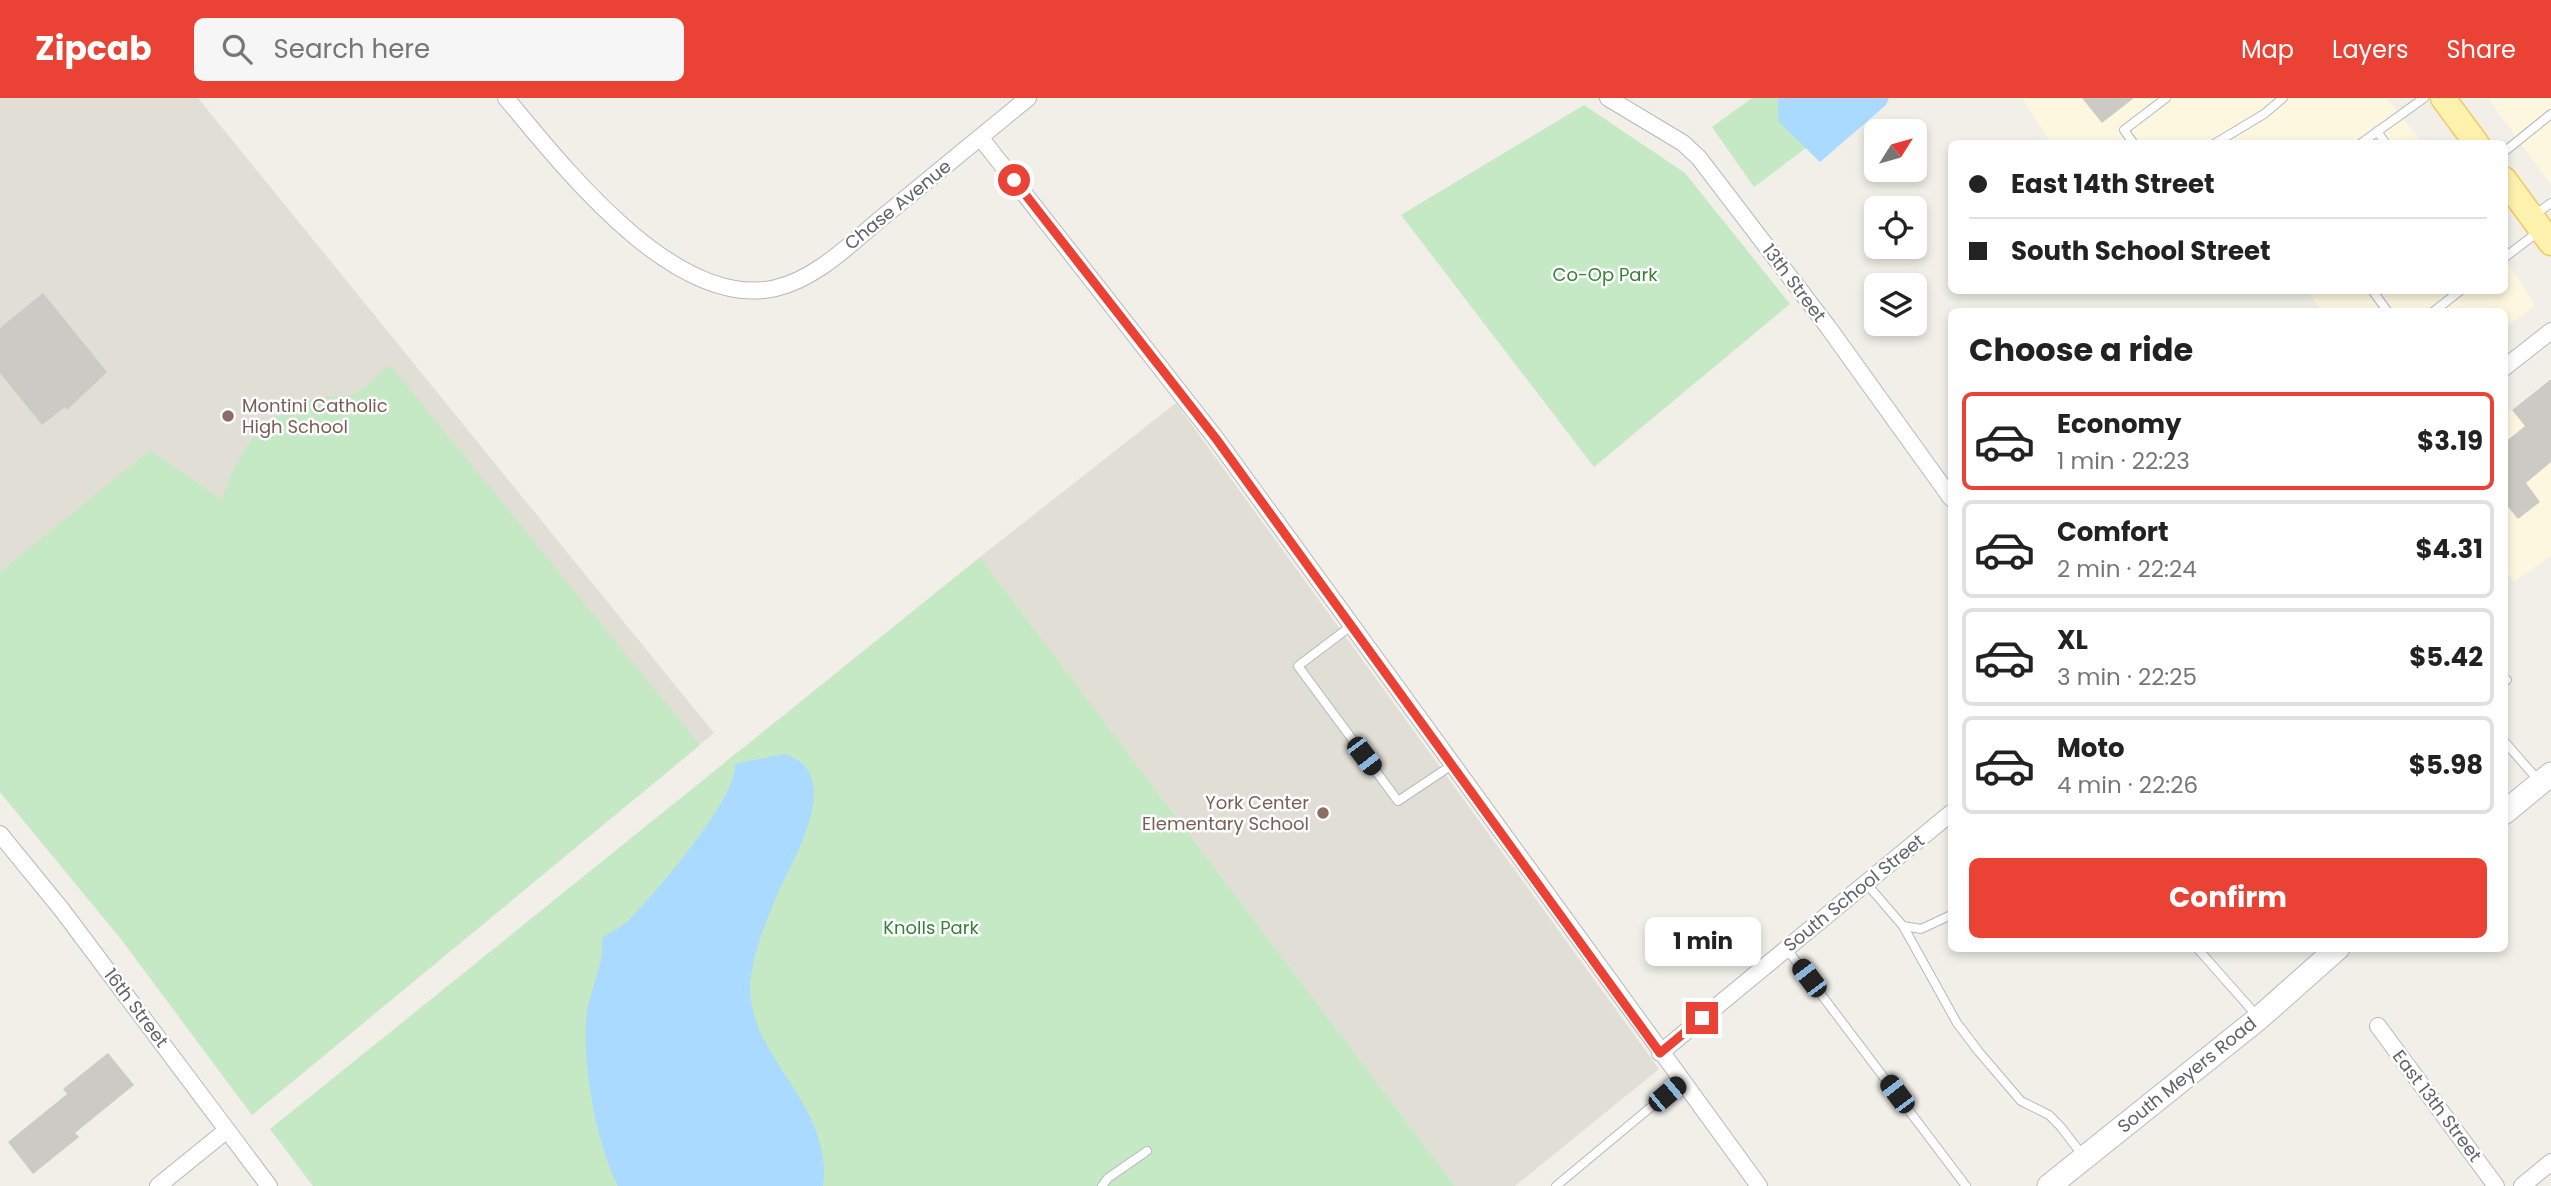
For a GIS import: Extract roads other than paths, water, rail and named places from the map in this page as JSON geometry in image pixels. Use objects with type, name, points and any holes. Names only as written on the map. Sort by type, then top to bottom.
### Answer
[{"type":"main road","points":[[2443,98],[2474,140]]},
{"type":"main road","points":[[2508,183],[2544,223]]},
{"type":"street","name":"Chase Avenue","points":[[506,98],[566,170],[638,239],[667,260],[714,283],[756,290],[790,284],[827,262],[1028,98]]},
{"type":"street","name":"13th Street","points":[[1608,98],[1683,143],[1699,158],[1828,327],[1948,494]]},
{"type":"street","points":[[980,137],[1217,440],[1759,1186]]},
{"type":"street","points":[[2508,365],[2551,331]]},
{"type":"street","points":[[2508,810],[2546,779]]},
{"type":"street","name":"South School Street","points":[[1660,1053],[1948,815]]},
{"type":"street","name":"16th Street","points":[[0,834],[62,910],[269,1186]]},
{"type":"street","name":"South Meyers Road","points":[[2049,1186],[2259,1018],[2330,955]]},
{"type":"street","name":"East 13th Street","points":[[2378,1026],[2496,1186]]},
{"type":"street","points":[[158,1186],[228,1130]]},
{"type":"street","points":[[2522,1186],[2551,1162]]},
{"type":"lane","points":[[2131,140],[2124,130],[2166,98]]},
{"type":"lane","points":[[2221,140],[2264,114],[2283,98]]},
{"type":"lane","points":[[2365,140],[2424,98]]},
{"type":"lane","points":[[2508,149],[2551,114]]},
{"type":"lane","points":[[2377,131],[2383,140]]},
{"type":"lane","points":[[2508,254],[2544,223]]},
{"type":"lane","points":[[2438,308],[2455,294]]},
{"type":"lane","points":[[1351,626],[1298,666],[1398,801],[1452,765]]},
{"type":"lane","points":[[2508,745],[2546,779]]},
{"type":"lane","points":[[1866,883],[1903,926],[1957,1023],[1979,1052],[2021,1101],[2049,1115],[2084,1157]]},
{"type":"lane","points":[[1903,926],[1921,929],[1948,916]]},
{"type":"lane","points":[[1786,948],[1966,1186]]},
{"type":"lane","points":[[2201,952],[2259,1018]]},
{"type":"lane","points":[[1556,1186],[1681,1082]]},
{"type":"lane","points":[[1102,1186],[1108,1178],[1147,1150]]},
{"type":"water","points":[[1778,98],[1889,98],[1886,105],[1870,119],[1864,119],[1864,124],[1820,162],[1779,122]]},
{"type":"water","points":[[784,754],[802,764],[812,779],[814,797],[803,839],[758,945],[751,976],[751,1004],[759,1029],[815,1128],[823,1155],[823,1186],[618,1186],[597,1125],[586,1053],[587,1012],[602,955],[602,939],[628,921],[692,846],[723,799],[733,779],[735,764]]},
{"type":"place","name":"Montini Catholic High School","points":[[228,416]]},
{"type":"place","name":"York Center Elementary School","points":[[1323,813]]},
{"type":"park label","name":"Co-Op Park","points":[[1605,275]]},
{"type":"park label","name":"Knolls Park","points":[[931,928]]}]
